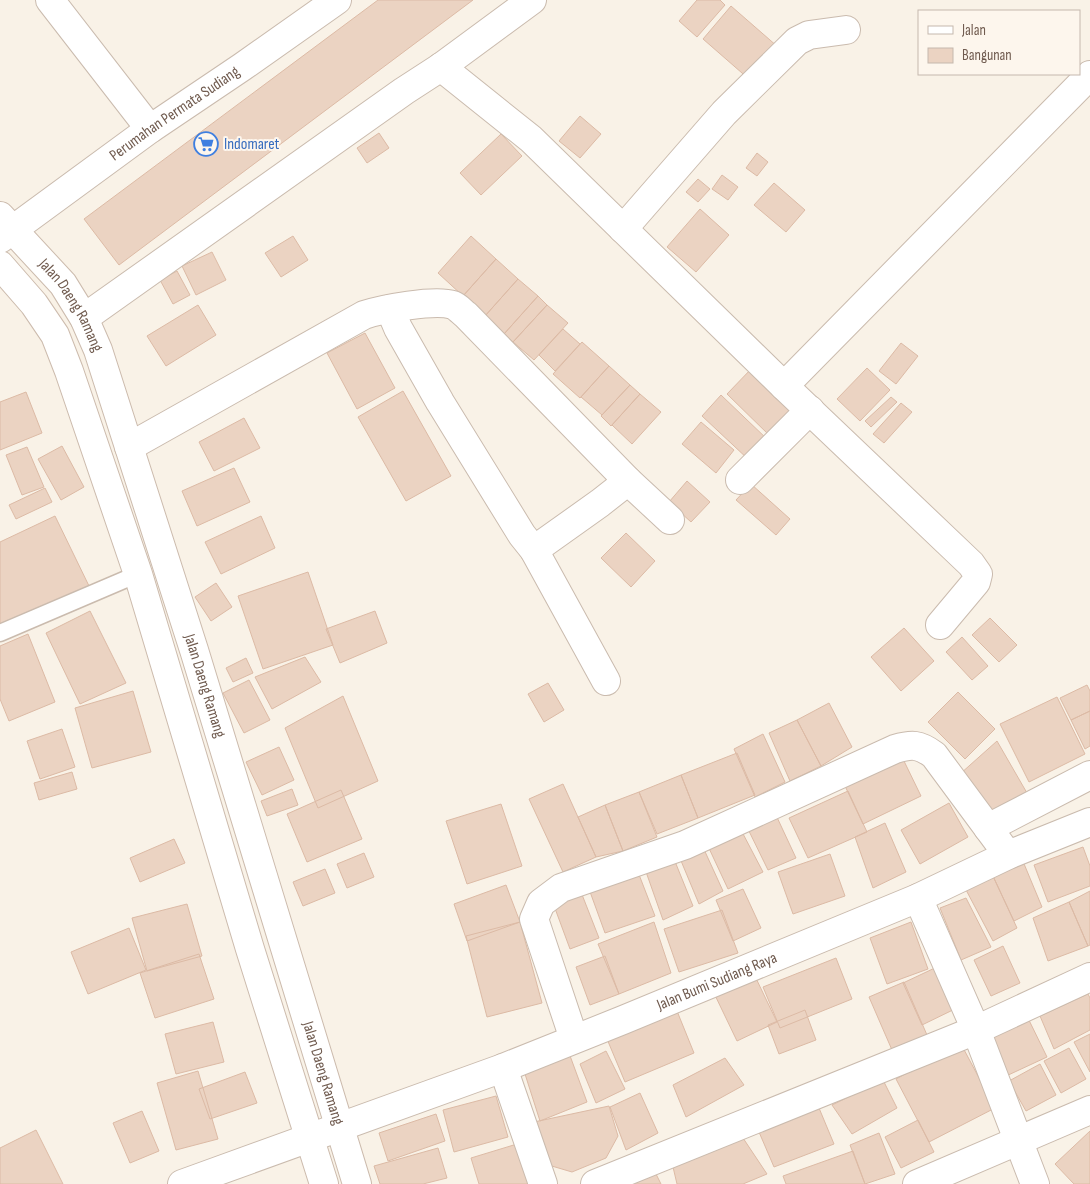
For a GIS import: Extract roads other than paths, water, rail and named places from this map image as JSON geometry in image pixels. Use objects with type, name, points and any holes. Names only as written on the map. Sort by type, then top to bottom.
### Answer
[{"type":"street","points":[[50,0],[150,129]]},
{"type":"street","name":"Perumahan Permata Sudiang","points":[[4,228],[242,67],[337,0]]},
{"type":"street","points":[[84,318],[404,91],[441,67],[532,0]]},
{"type":"street","points":[[623,229],[724,113],[797,42],[809,35],[846,30]]},
{"type":"street","points":[[441,67],[531,139],[784,386],[971,564],[978,574],[976,582],[940,626]]},
{"type":"street","points":[[784,386],[1090,75]]},
{"type":"street","name":"Jalan Daeng Ramang","points":[[4,228],[63,284],[84,318],[98,350],[191,640],[357,1184]]},
{"type":"street","name":"Jalan Daeng Ramang","points":[[0,265],[34,304],[54,335],[69,371],[138,574],[250,949],[324,1184]]},
{"type":"street","points":[[99,461],[130,448],[364,315],[390,309],[441,303],[455,306],[466,315],[628,481],[670,520]]},
{"type":"street","points":[[390,309],[398,328],[440,402],[522,535],[534,550],[606,681]]},
{"type":"street","points":[[740,480],[810,410]]},
{"type":"street","points":[[534,550],[628,481]]},
{"type":"street","points":[[574,1039],[534,919],[541,903],[561,888],[685,845],[895,749],[907,746],[921,746],[934,755],[1008,855]]},
{"type":"street","points":[[988,828],[1090,776]]},
{"type":"street","name":"Jalan Bumi Sudiang Raya","points":[[182,1184],[503,1068],[918,898],[1008,855],[1090,822]]},
{"type":"street","points":[[918,898],[976,1030],[1034,1184]]},
{"type":"street","points":[[595,1184],[976,1030],[1090,977]]},
{"type":"street","points":[[503,1068],[543,1184]]},
{"type":"street","points":[[917,1184],[1090,1110]]},
{"type":"lane","points":[[0,633],[138,574]]},
{"type":"place","name":"Indomaret","points":[[206,144]]}]
